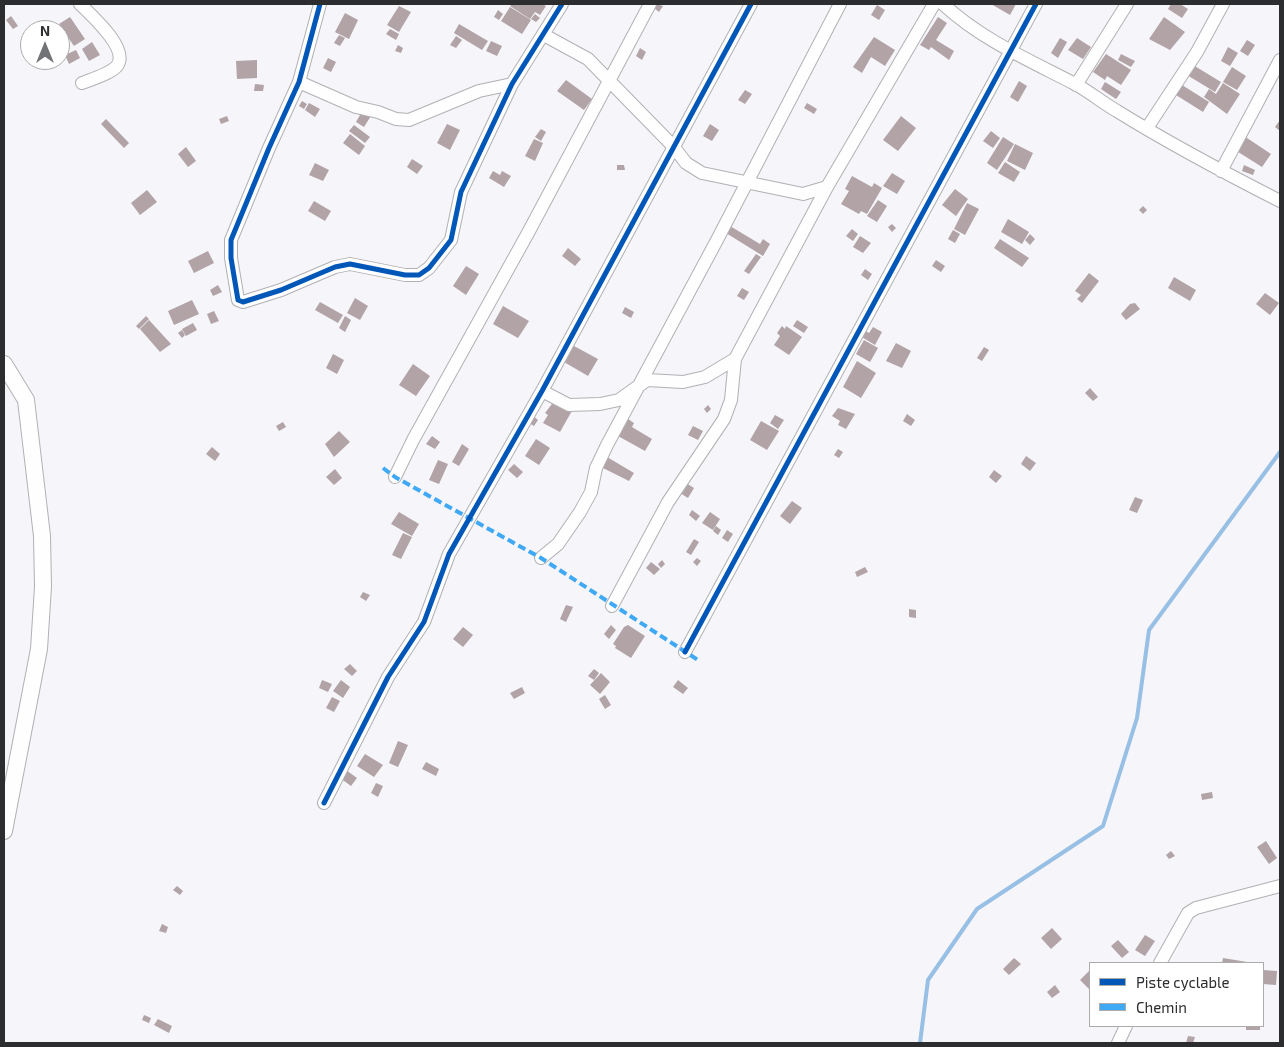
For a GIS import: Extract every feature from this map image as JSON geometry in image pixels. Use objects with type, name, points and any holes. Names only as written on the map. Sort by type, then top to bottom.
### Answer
[{"type":"street","points":[[80,4],[110,36],[120,56],[118,65],[113,69],[82,83]]},
{"type":"street","points":[[320,4],[299,82],[269,148],[232,240],[232,258],[238,300],[243,302],[281,290],[335,267],[350,264],[405,276],[419,276],[429,268],[451,240],[460,192],[512,84],[562,4]]},
{"type":"street","points":[[395,477],[413,440],[528,233],[650,4]]},
{"type":"street","points":[[324,803],[388,677],[424,622],[449,554],[542,391],[751,4]]},
{"type":"street","points":[[541,558],[558,544],[584,505],[591,492],[596,468],[606,445],[638,388],[840,4]]},
{"type":"street","points":[[612,606],[668,502],[724,418],[731,400],[735,359],[827,187],[934,4]]},
{"type":"street","points":[[942,4],[978,32],[1010,52],[1076,85],[1221,171],[1280,201]]},
{"type":"street","points":[[685,652],[1036,4]]},
{"type":"street","points":[[1076,85],[1127,4]]},
{"type":"street","points":[[1147,128],[1197,52],[1223,4]]},
{"type":"street","points":[[544,35],[588,59],[608,82],[673,146],[686,163],[702,173],[747,180],[803,194],[827,187]]},
{"type":"street","points":[[1221,171],[1280,60]]},
{"type":"street","points":[[299,82],[356,107],[378,112],[396,119],[409,120],[479,91],[512,84]]},
{"type":"street","points":[[542,391],[569,405],[619,400],[647,380],[653,378],[683,382],[705,377],[735,359]]},
{"type":"street","points":[[4,364],[26,400],[41,528],[43,587],[40,649],[4,831]]},
{"type":"street","points":[[1161,962],[1188,913],[1203,906],[1280,886]]},
{"type":"street","points":[[1118,1043],[1126,1027]]},
{"type":"building","points":[[512,4],[542,4],[546,6],[540,15],[535,12],[530,19],[510,6]]},
{"type":"building","points":[[656,4],[663,6],[659,12],[654,8]]},
{"type":"building","points":[[991,4],[1016,4],[1010,15]]},
{"type":"building","points":[[1171,4],[1180,4],[1188,9],[1182,18],[1168,9]]},
{"type":"building","points":[[877,5],[885,10],[879,20],[871,15]]},
{"type":"building","points":[[399,6],[411,12],[399,32],[387,25]]},
{"type":"building","points":[[510,7],[531,20],[522,34],[501,21]]},
{"type":"building","points":[[498,10],[503,14],[499,20],[494,17]]},
{"type":"building","points":[[345,13],[358,20],[349,39],[335,32]]},
{"type":"building","points":[[535,14],[540,18],[536,22],[531,19]]},
{"type":"building","points":[[11,16],[18,26],[13,29],[6,20]]},
{"type":"building","points":[[70,17],[85,39],[74,46],[70,40],[70,20],[65,20]]},
{"type":"building","points":[[938,17],[947,23],[936,40],[954,51],[949,60],[931,47],[929,50],[920,45]]},
{"type":"building","points":[[1164,17],[1185,32],[1170,50],[1149,39]]},
{"type":"building","points":[[459,24],[488,41],[482,50],[454,33]]},
{"type":"building","points":[[390,29],[399,34],[396,40],[386,34]]},
{"type":"building","points":[[339,35],[345,38],[340,46],[334,43]]},
{"type":"building","points":[[456,36],[462,40],[456,48],[450,45]]},
{"type":"building","points":[[874,37],[895,50],[885,66],[871,57],[862,73],[853,67]]},
{"type":"building","points":[[1060,38],[1067,42],[1058,58],[1051,53]]},
{"type":"building","points":[[1077,38],[1091,47],[1083,59],[1068,50]]},
{"type":"building","points":[[1247,40],[1255,45],[1248,56],[1240,51]]},
{"type":"building","points":[[491,41],[502,46],[497,56],[486,51]]},
{"type":"building","points":[[92,42],[100,55],[89,61],[82,49]]},
{"type":"building","points":[[398,45],[403,48],[401,53],[395,51]]},
{"type":"building","points":[[1228,47],[1238,53],[1230,66],[1221,61]]},
{"type":"building","points":[[640,48],[646,52],[642,60],[636,56]]},
{"type":"building","points":[[76,50],[80,58],[70,63],[70,53]]},
{"type":"building","points":[[1106,54],[1131,70],[1121,85],[1107,76],[1105,80],[1093,72]]},
{"type":"building","points":[[1121,54],[1135,61],[1131,67],[1118,60]]},
{"type":"building","points":[[328,58],[336,62],[331,72],[323,68]]},
{"type":"building","points":[[257,60],[257,78],[237,79],[236,61]]},
{"type":"building","points":[[1193,65],[1221,82],[1215,92],[1187,75]]},
{"type":"building","points":[[1232,67],[1246,76],[1237,90],[1223,82]]},
{"type":"building","points":[[566,80],[592,99],[584,110],[557,91]]},
{"type":"building","points":[[1019,81],[1027,86],[1018,102],[1010,97]]},
{"type":"building","points":[[1105,82],[1121,92],[1116,99],[1101,89]]},
{"type":"building","points":[[1223,83],[1240,94],[1227,114],[1204,97],[1209,89],[1216,94]]},
{"type":"building","points":[[255,84],[264,85],[263,91],[254,91]]},
{"type":"building","points":[[1182,85],[1209,102],[1203,112],[1176,95]]},
{"type":"building","points":[[745,90],[752,94],[745,104],[738,100]]},
{"type":"building","points":[[302,101],[307,104],[304,109],[299,106]]},
{"type":"building","points":[[309,103],[320,109],[315,117],[305,110]]},
{"type":"building","points":[[807,103],[817,109],[814,114],[804,108]]},
{"type":"building","points":[[365,106],[374,111],[364,127],[356,122]]},
{"type":"building","points":[[227,116],[229,121],[221,124],[219,119]]},
{"type":"building","points":[[901,116],[916,128],[898,151],[883,140]]},
{"type":"building","points":[[106,119],[129,143],[124,148],[101,124]]},
{"type":"building","points":[[1280,120],[1280,131],[1275,127]]},
{"type":"building","points":[[447,124],[460,130],[450,150],[437,143]]},
{"type":"building","points":[[710,124],[719,130],[712,141],[703,136]]},
{"type":"building","points":[[354,125],[370,137],[365,143],[349,131]]},
{"type":"building","points":[[541,129],[546,132],[541,141],[535,137]]},
{"type":"building","points":[[991,131],[1000,138],[993,148],[983,141]]},
{"type":"building","points":[[350,134],[365,146],[359,155],[343,143]]},
{"type":"building","points":[[1244,136],[1271,154],[1262,167],[1235,150]]},
{"type":"building","points":[[1003,137],[1014,144],[997,170],[987,163]]},
{"type":"building","points":[[534,139],[543,143],[535,161],[525,156]]},
{"type":"building","points":[[1015,144],[1033,153],[1025,170],[1007,161]]},
{"type":"building","points":[[186,147],[196,161],[188,167],[178,154]]},
{"type":"building","points":[[412,159],[423,166],[417,174],[407,167]]},
{"type":"building","points":[[1005,162],[1020,172],[1014,182],[998,173]]},
{"type":"building","points":[[315,163],[329,170],[323,181],[309,175]]},
{"type":"building","points":[[617,165],[624,165],[625,170],[617,170]]},
{"type":"building","points":[[1244,165],[1255,170],[1253,175],[1242,171]]},
{"type":"building","points":[[493,171],[500,175],[502,171],[511,176],[504,187],[489,178]]},
{"type":"building","points":[[892,173],[905,181],[897,194],[883,186]]},
{"type":"building","points":[[852,176],[872,187],[874,183],[882,188],[867,214],[861,211],[859,214],[841,204],[849,191],[845,189]]},
{"type":"building","points":[[955,189],[968,199],[956,216],[942,205]]},
{"type":"building","points":[[147,190],[157,202],[140,215],[131,203]]},
{"type":"building","points":[[878,200],[887,206],[877,222],[867,216]]},
{"type":"building","points":[[314,201],[331,211],[325,221],[308,211]]},
{"type":"building","points":[[967,203],[979,209],[965,235],[954,229]]},
{"type":"building","points":[[1143,206],[1147,210],[1143,214],[1139,210]]},
{"type":"building","points":[[1008,219],[1029,232],[1022,244],[1001,232]]},
{"type":"building","points":[[892,224],[896,228],[892,232],[888,227]]},
{"type":"building","points":[[730,226],[760,244],[763,239],[770,244],[763,256],[726,233]]},
{"type":"building","points":[[852,229],[858,234],[853,241],[846,236]]},
{"type":"building","points":[[953,230],[960,234],[955,243],[948,239]]},
{"type":"building","points":[[1030,234],[1035,239],[1030,245],[1025,240]]},
{"type":"building","points":[[860,236],[871,243],[863,253],[853,247]]},
{"type":"building","points":[[1000,239],[1029,258],[1022,267],[994,248]]},
{"type":"building","points":[[568,248],[581,259],[575,266],[562,256]]},
{"type":"building","points":[[208,251],[214,263],[194,273],[188,261]]},
{"type":"building","points":[[756,254],[761,257],[749,274],[744,271]]},
{"type":"building","points":[[936,260],[945,266],[941,272],[932,266]]},
{"type":"building","points":[[466,266],[479,274],[466,295],[453,286]]},
{"type":"building","points":[[865,269],[872,274],[868,280],[861,275]]},
{"type":"building","points":[[1089,273],[1099,281],[1082,303],[1077,299],[1081,295],[1075,291]]},
{"type":"building","points":[[1174,277],[1196,290],[1190,301],[1168,288]]},
{"type":"building","points":[[218,285],[222,292],[213,296],[210,290]]},
{"type":"building","points":[[742,288],[749,292],[744,300],[737,296]]},
{"type":"building","points":[[1265,293],[1279,303],[1270,315],[1256,304]]},
{"type":"building","points":[[355,298],[368,306],[360,320],[347,313]]},
{"type":"building","points":[[192,300],[199,314],[174,325],[168,311]]},
{"type":"building","points":[[320,302],[343,315],[338,323],[315,310]]},
{"type":"building","points":[[1135,303],[1140,309],[1126,320],[1121,314],[1130,304]]},
{"type":"building","points":[[503,306],[529,321],[518,338],[493,324]]},
{"type":"building","points":[[625,307],[634,312],[631,318],[622,313]]},
{"type":"building","points":[[214,311],[219,321],[211,324],[207,314]]},
{"type":"building","points":[[146,316],[149,319],[139,329],[136,326]]},
{"type":"building","points":[[345,316],[351,320],[345,332],[339,328]]},
{"type":"building","points":[[149,320],[171,344],[160,352],[140,329]]},
{"type":"building","points":[[797,320],[808,327],[804,333],[793,326]]},
{"type":"building","points":[[193,323],[197,330],[186,336],[182,329]]},
{"type":"building","points":[[782,326],[785,329],[786,326],[802,337],[789,355],[774,345],[780,336],[777,333]]},
{"type":"building","points":[[873,327],[882,332],[875,345],[860,336],[864,330],[869,333]]},
{"type":"building","points":[[182,330],[185,335],[182,338],[178,333]]},
{"type":"building","points":[[864,340],[878,348],[870,362],[856,354]]},
{"type":"building","points":[[896,343],[911,351],[902,368],[886,361]]},
{"type":"building","points":[[574,346],[598,359],[588,376],[564,362]]},
{"type":"building","points":[[984,347],[989,350],[982,361],[977,358]]},
{"type":"building","points":[[333,354],[344,360],[337,374],[326,368]]},
{"type":"building","points":[[857,361],[876,373],[861,398],[843,387]]},
{"type":"building","points":[[413,364],[430,376],[416,396],[399,385]]},
{"type":"building","points":[[1090,388],[1098,397],[1093,401],[1085,393]]},
{"type":"building","points":[[555,400],[573,409],[560,432],[543,423],[548,415],[545,413]]},
{"type":"building","points":[[708,405],[711,409],[707,413],[704,409]]},
{"type":"building","points":[[838,408],[855,414],[846,429],[838,425],[840,421],[832,416]]},
{"type":"building","points":[[531,414],[538,420],[534,426],[526,421]]},
{"type":"building","points":[[907,414],[915,420],[911,426],[903,421]]},
{"type":"building","points":[[775,415],[784,420],[778,429],[770,423]]},
{"type":"building","points":[[628,419],[634,423],[632,427],[652,439],[645,451],[618,436]]},
{"type":"building","points":[[761,421],[779,431],[767,450],[750,440]]},
{"type":"building","points":[[283,422],[286,427],[279,431],[276,426]]},
{"type":"building","points":[[693,426],[703,431],[698,440],[688,435]]},
{"type":"building","points":[[339,431],[350,442],[334,457],[325,444]]},
{"type":"building","points":[[432,436],[440,442],[435,449],[426,444]]},
{"type":"building","points":[[536,439],[550,448],[539,465],[525,456]]},
{"type":"building","points":[[462,444],[469,449],[459,466],[452,462]]},
{"type":"building","points":[[212,447],[220,454],[215,461],[206,454]]},
{"type":"building","points":[[838,449],[843,452],[839,458],[834,455]]},
{"type":"building","points":[[1026,456],[1036,463],[1030,471],[1021,464]]},
{"type":"building","points":[[607,457],[634,473],[629,481],[601,467]]},
{"type":"building","points":[[438,460],[448,464],[439,484],[429,480]]},
{"type":"building","points":[[514,464],[523,472],[517,478],[508,470]]},
{"type":"building","points":[[335,469],[342,478],[334,485],[326,477]]},
{"type":"building","points":[[994,470],[1002,476],[996,483],[989,477]]},
{"type":"building","points":[[686,483],[694,488],[688,498],[680,493]]},
{"type":"building","points":[[1135,497],[1143,500],[1137,513],[1129,510]]},
{"type":"building","points":[[792,501],[802,508],[790,524],[780,516]]},
{"type":"building","points":[[692,510],[700,516],[696,521],[689,515]]},
{"type":"building","points":[[399,512],[419,524],[412,536],[391,524]]},
{"type":"building","points":[[710,512],[720,519],[713,530],[702,523]]},
{"type":"building","points":[[716,526],[721,530],[718,535],[713,531]]},
{"type":"building","points":[[727,530],[733,534],[728,542],[722,538]]},
{"type":"building","points":[[403,533],[412,537],[401,559],[392,555]]},
{"type":"building","points":[[694,539],[699,542],[691,555],[686,552]]},
{"type":"building","points":[[697,558],[701,561],[697,566],[693,562]]},
{"type":"building","points":[[662,560],[665,564],[661,568],[658,564]]},
{"type":"building","points":[[651,562],[660,569],[654,575],[646,568]]},
{"type":"building","points":[[865,567],[868,572],[857,577],[855,572]]},
{"type":"building","points":[[363,592],[370,595],[366,601],[360,597]]},
{"type":"building","points":[[566,605],[573,607],[566,622],[560,619]]},
{"type":"building","points":[[909,609],[916,610],[916,618],[909,617]]},
{"type":"building","points":[[611,625],[616,630],[609,639],[604,634]]},
{"type":"building","points":[[628,625],[645,636],[631,658],[615,648],[616,646],[613,644],[624,627]]},
{"type":"building","points":[[463,627],[473,635],[463,647],[453,639]]},
{"type":"building","points":[[350,664],[357,671],[352,676],[344,669]]},
{"type":"building","points":[[594,669],[599,673],[594,680],[588,676]]},
{"type":"building","points":[[601,673],[610,682],[600,694],[590,685]]},
{"type":"building","points":[[322,680],[332,684],[328,692],[319,688]]},
{"type":"building","points":[[341,680],[350,687],[343,698],[333,691]]},
{"type":"building","points":[[678,680],[688,688],[683,694],[673,687]]},
{"type":"building","points":[[522,687],[525,693],[514,699],[510,693]]},
{"type":"building","points":[[605,695],[611,705],[605,709],[599,699]]},
{"type":"building","points":[[332,697],[340,701],[334,712],[326,708]]},
{"type":"building","points":[[398,741],[408,745],[398,767],[389,763]]},
{"type":"building","points":[[365,754],[383,765],[374,777],[357,766]]},
{"type":"building","points":[[426,762],[439,769],[436,776],[422,769]]},
{"type":"building","points":[[346,770],[357,778],[351,786],[340,778]]},
{"type":"building","points":[[376,783],[383,786],[378,797],[371,793]]},
{"type":"building","points":[[1212,792],[1213,798],[1202,800],[1201,794]]},
{"type":"building","points":[[1266,841],[1277,858],[1269,864],[1257,847]]},
{"type":"building","points":[[1171,851],[1175,856],[1169,859],[1166,855]]},
{"type":"building","points":[[177,886],[183,891],[180,895],[173,890]]},
{"type":"building","points":[[162,924],[168,927],[166,933],[159,931]]},
{"type":"building","points":[[1052,928],[1062,939],[1051,949],[1041,938]]},
{"type":"building","points":[[1145,935],[1155,941],[1145,956],[1135,950]]},
{"type":"building","points":[[1118,940],[1129,952],[1122,958],[1111,946]]},
{"type":"building","points":[[1014,958],[1021,964],[1009,975],[1003,969]]},
{"type":"building","points":[[1223,958],[1247,962],[1222,962]]},
{"type":"building","points":[[1264,970],[1277,971],[1276,985],[1264,984]]},
{"type":"building","points":[[1089,971],[1089,989],[1080,980]]},
{"type":"building","points":[[1055,985],[1060,992],[1052,998],[1047,992]]},
{"type":"building","points":[[144,1015],[151,1018],[149,1023],[142,1020]]},
{"type":"building","points":[[158,1019],[172,1026],[169,1033],[154,1025]]},
{"type":"building","points":[[1246,1027],[1260,1027],[1260,1030],[1246,1030]]},
{"type":"building","points":[[1188,1036],[1195,1037],[1193,1043],[1186,1043]]},
{"type":"waterway","points":[[920,1043],[928,980],[977,909],[1103,826],[1137,718],[1149,630],[1280,452]]},
{"type":"marked path","points":[[383,468],[395,477],[541,558],[698,660]]},
{"type":"cycle path","points":[[320,4],[299,82],[231,240],[231,258],[238,300],[243,302],[281,290],[335,267],[350,264],[405,275],[419,275],[429,268],[451,240],[461,192],[512,84],[562,4]]},
{"type":"cycle path","points":[[324,803],[388,677],[424,622],[449,554],[542,391],[751,4]]},
{"type":"cycle path","points":[[685,652],[1036,4]]}]
